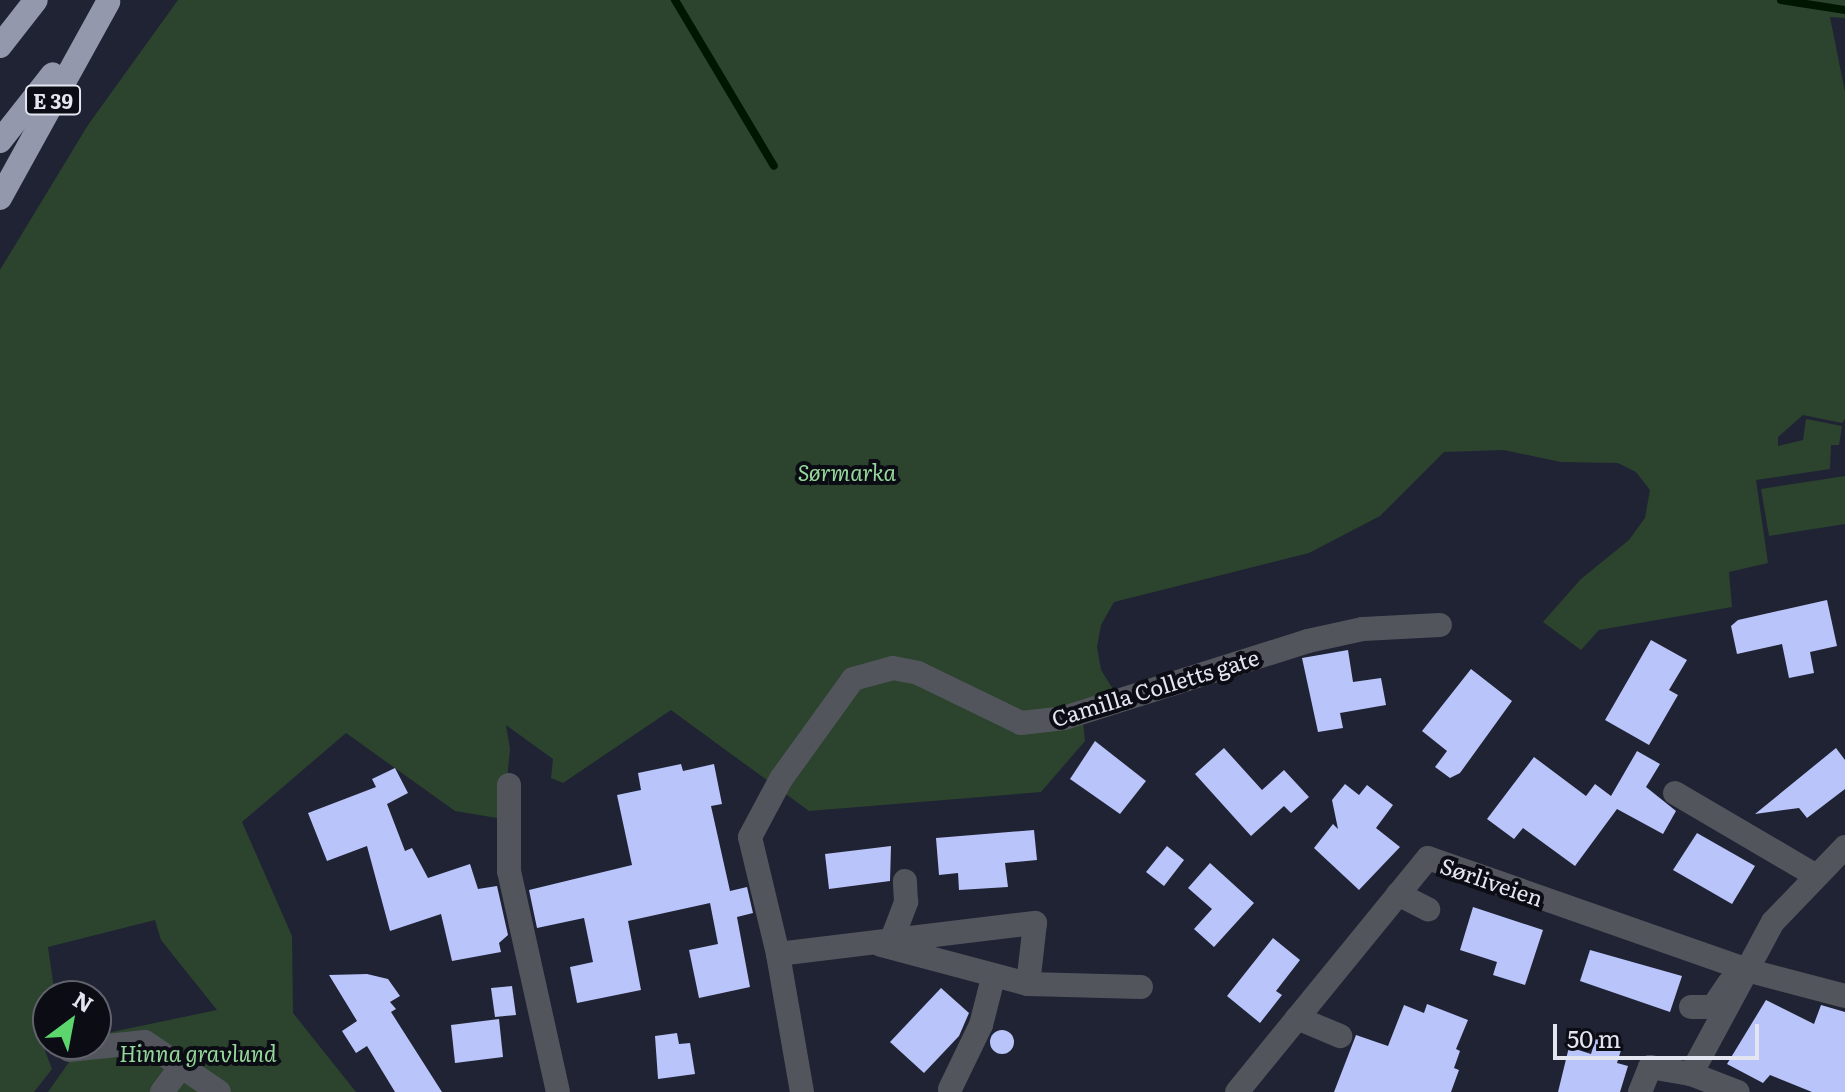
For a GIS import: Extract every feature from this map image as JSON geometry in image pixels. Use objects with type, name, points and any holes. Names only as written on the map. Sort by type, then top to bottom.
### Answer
[{"type":"highway","points":[[0,46],[36,0]]},
{"type":"highway","name":"E 39","points":[[0,141],[109,1]]},
{"type":"highway","name":"E 39","points":[[0,198],[109,1]]},
{"type":"street","name":"Camilla Colletts gate","points":[[802,1092],[778,954],[750,837],[781,779],[853,679],[893,668],[918,673],[1021,723],[1064,718],[1308,641],[1363,629],[1440,625]]},
{"type":"street","points":[[509,785],[509,871],[558,1092]]},
{"type":"street","points":[[1675,793],[1815,875]]},
{"type":"street","points":[[1691,1074],[1773,922],[1845,847]]},
{"type":"street","name":"Sørliveien","points":[[1237,1092],[1428,858],[1745,969]]},
{"type":"street","points":[[892,939],[906,902],[905,881]]},
{"type":"street","points":[[1398,894],[1428,909]]},
{"type":"street","points":[[778,954],[1035,923],[1028,984]]},
{"type":"street","points":[[867,941],[993,978],[1028,984],[1091,990],[1141,987]]},
{"type":"street","points":[[1745,969],[1798,995],[1845,996]]},
{"type":"street","points":[[1691,1007],[1713,1007],[1745,969]]},
{"type":"street","points":[[950,1089],[981,1025],[993,978]]},
{"type":"street","points":[[1297,1018],[1340,1036]]},
{"type":"street","points":[[112,1045],[145,1042],[219,1092]]},
{"type":"street","points":[[162,1092],[181,1067]]},
{"type":"street","points":[[1640,1092],[1650,1067],[1691,1074],[1738,1092]]},
{"type":"green space","points":[[178,0],[1845,0],[1845,18],[1830,17],[1845,92],[1845,419],[1842,423],[1803,415],[1778,437],[1778,446],[1803,440],[1806,419],[1842,426],[1839,445],[1831,445],[1830,469],[1756,480],[1768,563],[1729,572],[1732,607],[1599,630],[1581,650],[1543,622],[1581,579],[1629,540],[1645,518],[1650,490],[1636,472],[1618,463],[1561,462],[1504,450],[1444,452],[1380,516],[1309,553],[1114,602],[1101,625],[1097,647],[1101,670],[1116,694],[1081,705],[1085,741],[1041,792],[809,811],[671,710],[563,783],[551,778],[553,759],[506,725],[510,749],[503,819],[455,811],[346,733],[242,822],[292,936],[293,1013],[356,1092],[48,1092],[71,1060],[112,1060],[112,1032],[217,1010],[161,940],[155,920],[48,947],[53,980],[32,980],[32,1060],[49,1060],[52,1069],[34,1092],[0,1092],[0,270],[88,125]]},
{"type":"green space","points":[[1845,476],[1845,524],[1769,536],[1761,489]]},
{"type":"building","points":[[1827,600],[1837,646],[1810,652],[1814,673],[1789,678],[1782,644],[1737,654],[1731,626],[1738,620]]},
{"type":"building","points":[[1651,640],[1687,660],[1669,690],[1678,695],[1649,745],[1605,720]]},
{"type":"building","points":[[1348,650],[1353,682],[1381,678],[1386,705],[1340,713],[1343,728],[1318,732],[1302,658]]},
{"type":"building","points":[[1471,669],[1512,701],[1460,773],[1450,778],[1435,767],[1447,751],[1422,731]]},
{"type":"building","points":[[1095,741],[1146,781],[1120,814],[1070,779]]},
{"type":"building","points":[[1224,748],[1262,790],[1284,770],[1309,797],[1291,813],[1284,806],[1251,836],[1195,774]]},
{"type":"building","points":[[1836,748],[1845,760],[1845,789],[1807,818],[1799,808],[1755,814]]},
{"type":"building","points":[[1637,751],[1660,764],[1646,787],[1676,811],[1663,834],[1617,809],[1575,866],[1523,828],[1514,839],[1487,819],[1534,757],[1586,796],[1595,784],[1611,796]]},
{"type":"building","points":[[681,764],[683,771],[714,764],[722,804],[711,806],[730,891],[747,887],[753,913],[737,917],[750,987],[699,998],[689,950],[718,944],[710,903],[628,921],[641,990],[577,1003],[570,967],[593,962],[584,918],[537,928],[529,890],[632,865],[617,795],[641,790],[638,773]]},
{"type":"building","points":[[395,768],[408,793],[387,804],[405,851],[412,848],[428,878],[470,864],[478,889],[497,886],[508,935],[499,943],[501,952],[452,961],[441,914],[390,931],[367,846],[327,861],[308,813],[376,787],[372,779]]},
{"type":"building","points":[[1345,784],[1359,795],[1367,785],[1393,805],[1376,828],[1400,847],[1359,890],[1314,848],[1333,824],[1338,829],[1332,800]]},
{"type":"building","points":[[1034,830],[1037,860],[1005,863],[1008,887],[959,890],[958,873],[939,875],[936,838]]},
{"type":"building","points":[[1697,833],[1755,866],[1732,904],[1673,870]]},
{"type":"building","points":[[891,846],[890,881],[829,889],[825,854]]},
{"type":"building","points":[[1167,846],[1184,860],[1164,886],[1146,872]]},
{"type":"building","points":[[1210,863],[1254,903],[1214,947],[1194,929],[1212,909],[1188,888]]},
{"type":"building","points":[[1473,907],[1543,930],[1525,985],[1493,975],[1497,962],[1460,950]]},
{"type":"building","points":[[1273,938],[1300,960],[1276,991],[1282,995],[1260,1023],[1227,996]]},
{"type":"building","points":[[1590,950],[1682,976],[1670,1012],[1580,981]]},
{"type":"building","points":[[367,974],[388,979],[400,996],[390,1002],[396,1009],[391,1012],[442,1092],[395,1092],[367,1046],[356,1053],[342,1031],[357,1021],[329,975]]},
{"type":"building","points":[[512,986],[516,1015],[495,1017],[491,988]]},
{"type":"building","points":[[941,988],[969,1013],[959,1036],[924,1073],[890,1042]]},
{"type":"building","points":[[1766,1000],[1814,1024],[1821,1005],[1845,1012],[1845,1092],[1812,1092],[1770,1075],[1763,1083],[1727,1064]]},
{"type":"building","points":[[1427,1004],[1468,1020],[1456,1049],[1460,1051],[1454,1068],[1459,1070],[1451,1092],[1334,1092],[1356,1035],[1388,1046],[1404,1005],[1424,1013]]},
{"type":"building","points":[[499,1019],[503,1057],[455,1063],[451,1025]]},
{"type":"building","points":[[1002,1030],[1011,1033],[1014,1042],[1011,1051],[1002,1054],[993,1051],[990,1042],[993,1033]]},
{"type":"building","points":[[677,1033],[679,1044],[690,1043],[695,1074],[658,1079],[655,1036]]},
{"type":"building","points":[[1596,1038],[1622,1047],[1617,1063],[1628,1066],[1620,1092],[1558,1092],[1569,1047],[1591,1054]]},
{"type":"waterway","points":[[675,0],[774,166]]},
{"type":"waterway","points":[[1781,0],[1845,10]]},
{"type":"park label","name":"Sørmarka","points":[[847,472]]},
{"type":"park label","name":"Hinna gravlund","points":[[198,1053]]}]
